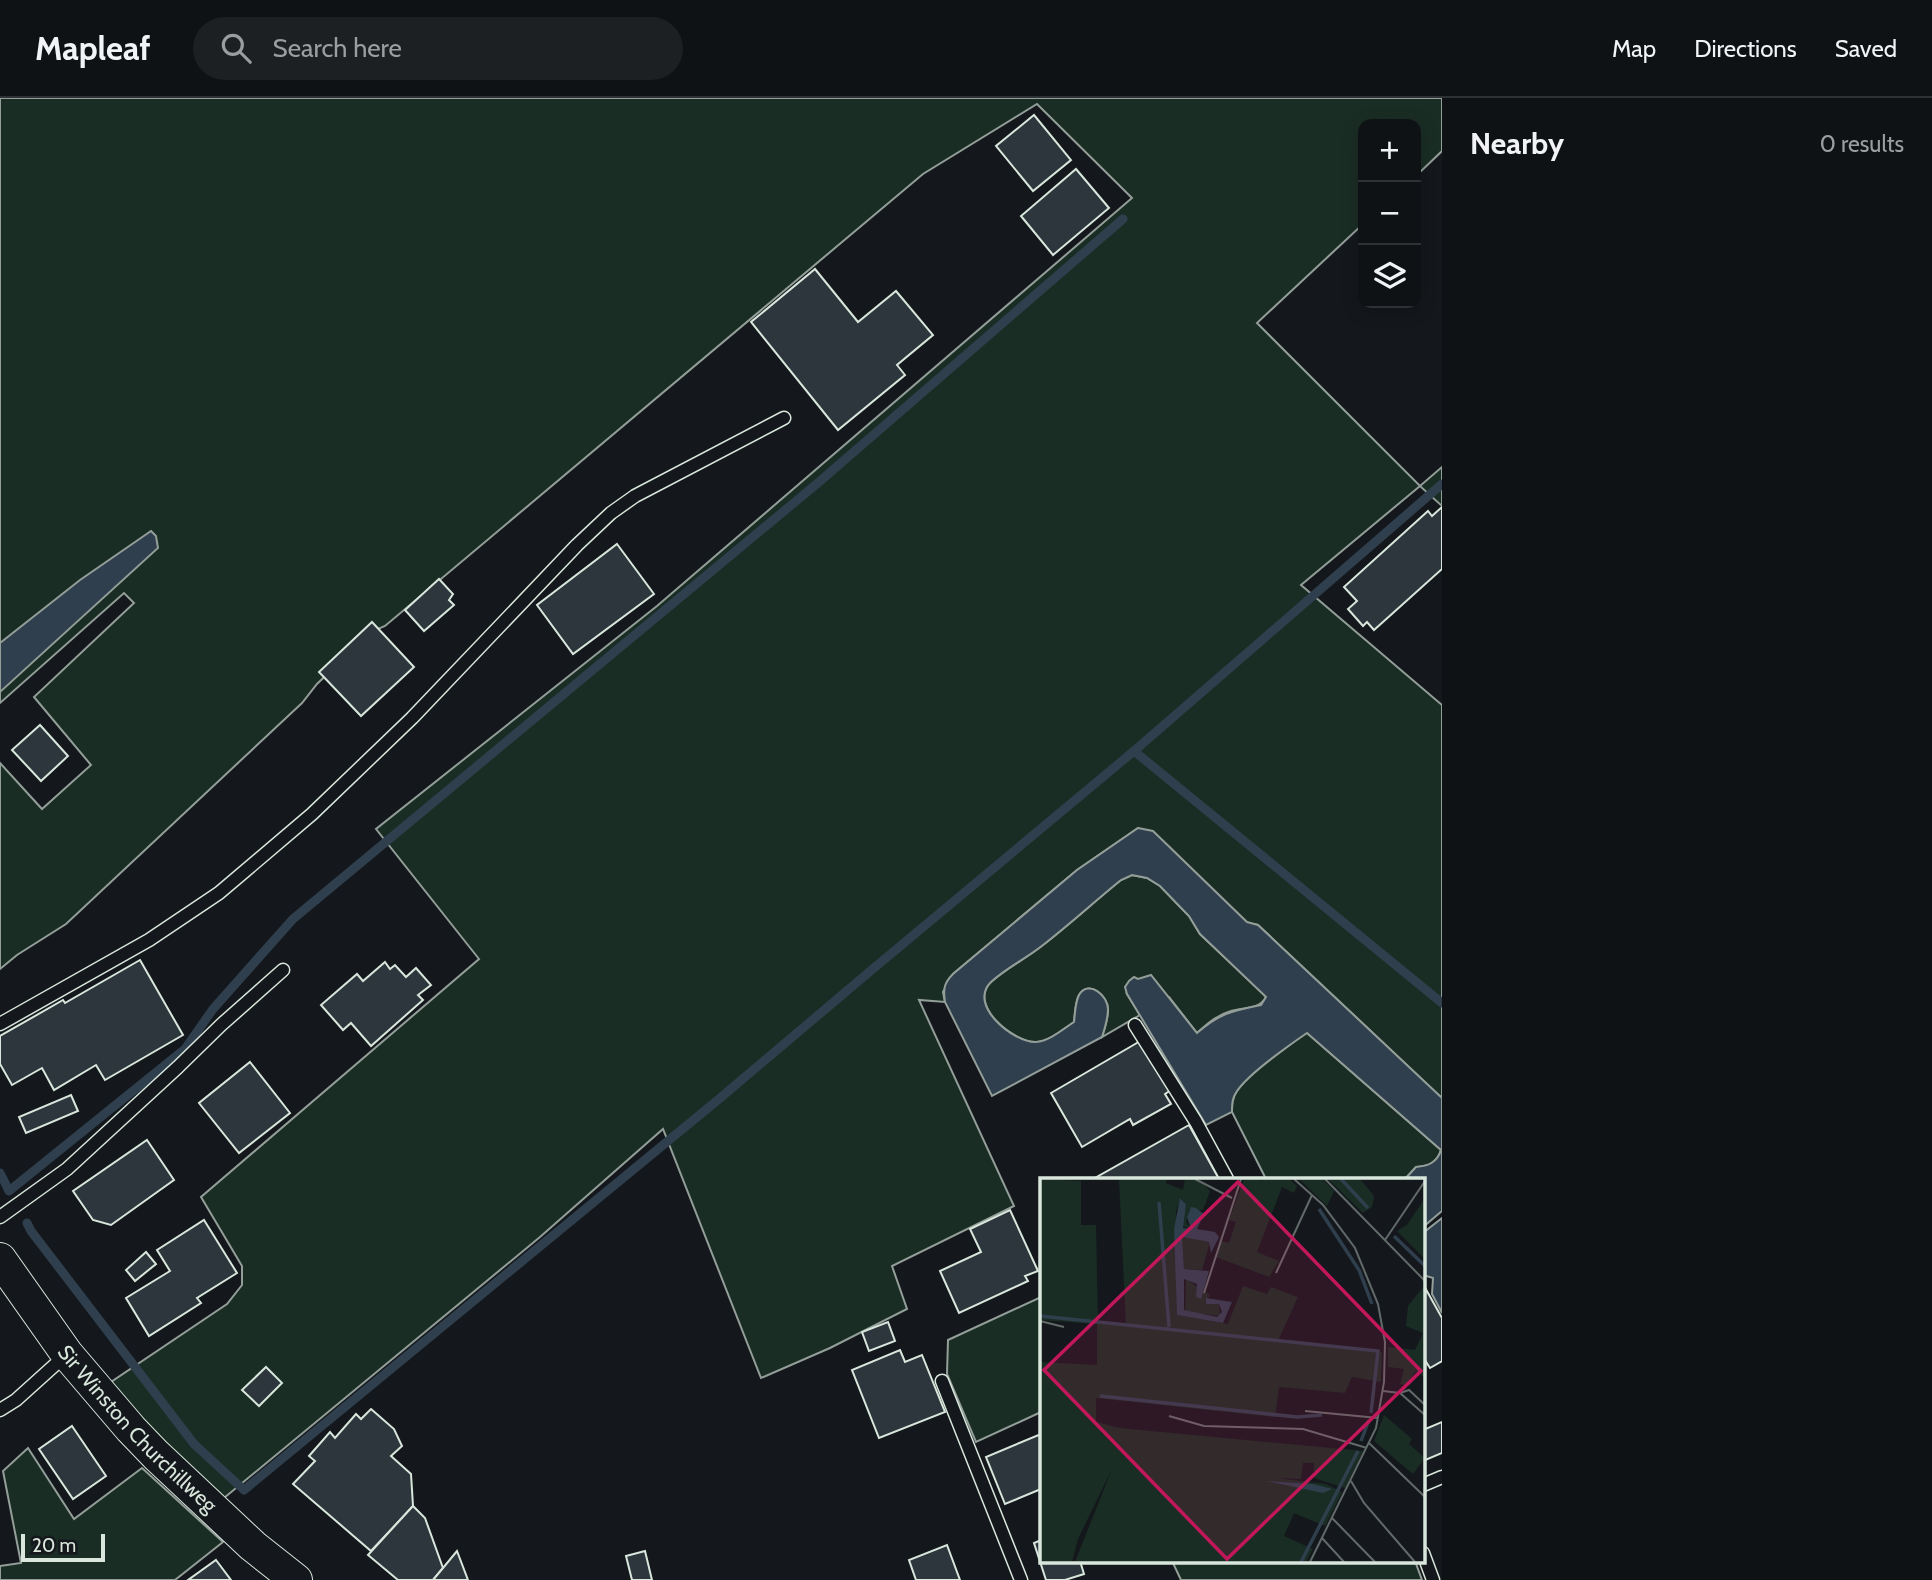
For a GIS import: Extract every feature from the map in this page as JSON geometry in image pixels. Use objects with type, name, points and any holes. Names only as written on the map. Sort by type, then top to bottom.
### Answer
[{"type":"street","name":"Sir Winston Churchillweg","points":[[0,1259],[67,1354],[100,1395],[156,1455],[253,1546],[296,1580]]},
{"type":"lane","points":[[0,1024],[149,940],[219,893],[312,814],[412,719],[577,545],[611,513],[635,496],[784,418]]},
{"type":"lane","points":[[0,1217],[67,1169],[220,1025],[283,970]]},
{"type":"lane","points":[[1135,1025],[1196,1122],[1226,1178]]},
{"type":"lane","points":[[0,1410],[16,1400],[67,1354]]},
{"type":"lane","points":[[942,1381],[1021,1580]]},
{"type":"lane","points":[[1424,1485],[1442,1477]]},
{"type":"lane","points":[[1424,1556],[1433,1580]]},
{"type":"green space","points":[[0,98],[1442,98],[1442,151],[1421,171],[1421,119],[1358,119],[1358,229],[1257,323],[1420,486],[1301,585],[1442,705],[1442,1098],[1258,925],[1247,923],[1138,828],[1077,870],[953,974],[943,992],[945,1002],[919,1000],[1014,1206],[892,1266],[907,1309],[830,1348],[761,1378],[663,1129],[540,1237],[224,1498],[166,1446],[111,1382],[227,1304],[242,1285],[242,1266],[201,1197],[479,959],[376,829],[657,606],[1132,198],[1037,104],[923,174],[385,626],[371,632],[317,684],[302,703],[66,924],[0,969],[0,763],[42,809],[91,765],[34,697],[134,603],[124,593],[0,703]]},
{"type":"green space","points":[[1442,467],[1442,506],[1420,486]]},
{"type":"green space","points":[[1132,875],[1147,878],[1160,886],[1189,916],[1200,934],[1263,993],[1266,997],[1263,1001],[1255,1006],[1221,1015],[1197,1033],[1169,997],[1127,994],[1140,1015],[1102,1037],[1107,1005],[1097,991],[1088,989],[1079,995],[1074,1022],[1052,1037],[1037,1042],[1027,1041],[1006,1030],[996,1021],[985,1001],[985,991],[991,982],[1043,945],[1121,880]]},
{"type":"green space","points":[[1306,1032],[1441,1150],[1439,1154],[1428,1165],[1416,1167],[1406,1178],[1265,1178],[1232,1112],[1237,1091],[1269,1060]]},
{"type":"green space","points":[[1040,1297],[1040,1412],[976,1442],[947,1374],[948,1340]]},
{"type":"green space","points":[[28,1448],[74,1519],[142,1468],[223,1542],[175,1580],[0,1580],[0,1566],[21,1563],[3,1471]]},
{"type":"green space","points":[[1172,1562],[1415,1562],[1422,1580],[1181,1580]]},
{"type":"water","points":[[151,531],[156,536],[158,548],[0,692],[0,643],[80,580]]},
{"type":"water","points":[[1138,828],[1153,831],[1247,922],[1258,925],[1442,1098],[1442,1211],[1424,1226],[1424,1178],[1406,1178],[1416,1167],[1434,1161],[1441,1150],[1307,1033],[1250,1076],[1234,1096],[1232,1112],[1206,1125],[1125,987],[1134,977],[1138,979],[1151,975],[1197,1033],[1227,1014],[1261,1005],[1266,997],[1200,934],[1189,916],[1160,886],[1147,878],[1132,875],[1121,880],[1043,945],[991,982],[985,991],[989,1011],[1006,1030],[1027,1041],[1046,1039],[1074,1022],[1075,1008],[1083,990],[1097,991],[1105,999],[1108,1009],[1102,1037],[992,1096],[945,1002],[946,983],[953,974],[1077,870]]},
{"type":"water","points":[[1442,1218],[1442,1313],[1432,1294],[1433,1278],[1424,1275],[1424,1232]]},
{"type":"building","points":[[1034,115],[1071,160],[1033,191],[996,146]]},
{"type":"building","points":[[1076,169],[1109,208],[1053,255],[1021,216]]},
{"type":"building","points":[[815,269],[858,322],[896,291],[933,335],[897,365],[905,375],[838,430],[751,322]]},
{"type":"building","points":[[1442,507],[1442,569],[1374,630],[1367,622],[1363,626],[1348,609],[1357,601],[1344,587],[1428,511],[1432,516]]},
{"type":"building","points":[[617,544],[654,594],[573,654],[537,605]]},
{"type":"building","points":[[439,579],[453,594],[449,600],[454,605],[424,631],[405,610]]},
{"type":"building","points":[[372,622],[414,667],[361,716],[319,672]]},
{"type":"building","points":[[40,725],[68,756],[41,781],[12,750]]},
{"type":"building","points":[[140,960],[183,1035],[105,1080],[96,1065],[54,1090],[42,1068],[12,1085],[0,1064],[0,1036]]},
{"type":"building","points":[[385,962],[390,969],[395,965],[406,977],[416,968],[431,985],[418,995],[423,1000],[371,1046],[351,1023],[343,1030],[321,1005],[357,974],[363,981]]},
{"type":"building","points":[[1142,1040],[1171,1090],[1165,1094],[1171,1104],[1133,1125],[1130,1119],[1082,1147],[1051,1093]]},
{"type":"building","points":[[250,1062],[290,1113],[239,1153],[199,1103]]},
{"type":"building","points":[[71,1095],[78,1111],[26,1133],[19,1117]]},
{"type":"building","points":[[1189,1125],[1218,1178],[1095,1178]]},
{"type":"building","points":[[147,1140],[174,1180],[111,1225],[93,1220],[73,1191]]},
{"type":"building","points":[[1010,1210],[1038,1271],[1025,1276],[1028,1281],[959,1313],[940,1271],[981,1252],[970,1229]]},
{"type":"building","points":[[204,1220],[237,1273],[197,1298],[201,1303],[149,1336],[126,1298],[170,1271],[157,1250]]},
{"type":"building","points":[[146,1252],[156,1264],[135,1281],[126,1270]]},
{"type":"building","points":[[1424,1286],[1442,1318],[1442,1361],[1430,1368],[1424,1359]]},
{"type":"building","points":[[888,1322],[895,1341],[869,1351],[862,1332]]},
{"type":"building","points":[[900,1350],[905,1362],[922,1355],[945,1412],[879,1438],[852,1370]]},
{"type":"building","points":[[266,1367],[282,1383],[259,1406],[242,1390]]},
{"type":"building","points":[[371,1409],[394,1429],[402,1446],[391,1456],[411,1474],[413,1506],[371,1551],[293,1484],[315,1461],[309,1456],[330,1432],[335,1438],[356,1414],[361,1419]]},
{"type":"building","points":[[1442,1422],[1442,1453],[1424,1461],[1424,1430]]},
{"type":"building","points":[[72,1426],[106,1476],[73,1499],[39,1449]]},
{"type":"building","points":[[1040,1434],[1040,1489],[1005,1504],[986,1457]]},
{"type":"building","points":[[413,1506],[425,1518],[443,1568],[433,1580],[398,1580],[368,1555]]},
{"type":"building","points":[[1040,1540],[1040,1562],[1034,1543]]},
{"type":"building","points":[[947,1545],[960,1580],[916,1580],[909,1560]]},
{"type":"building","points":[[457,1551],[468,1580],[433,1580],[443,1568]]},
{"type":"building","points":[[645,1551],[652,1580],[632,1580],[626,1556]]},
{"type":"building","points":[[216,1560],[231,1580],[188,1580]]},
{"type":"building","points":[[1040,1562],[1080,1562],[1084,1574],[1065,1580],[1046,1580]]},
{"type":"waterway","points":[[0,1173],[9,1191],[185,1049],[213,1009],[293,919],[819,482],[1123,219]]},
{"type":"waterway","points":[[27,1223],[194,1444],[244,1490],[719,1099],[1134,751],[1442,484]]},
{"type":"waterway","points":[[1134,751],[1442,1003]]}]
